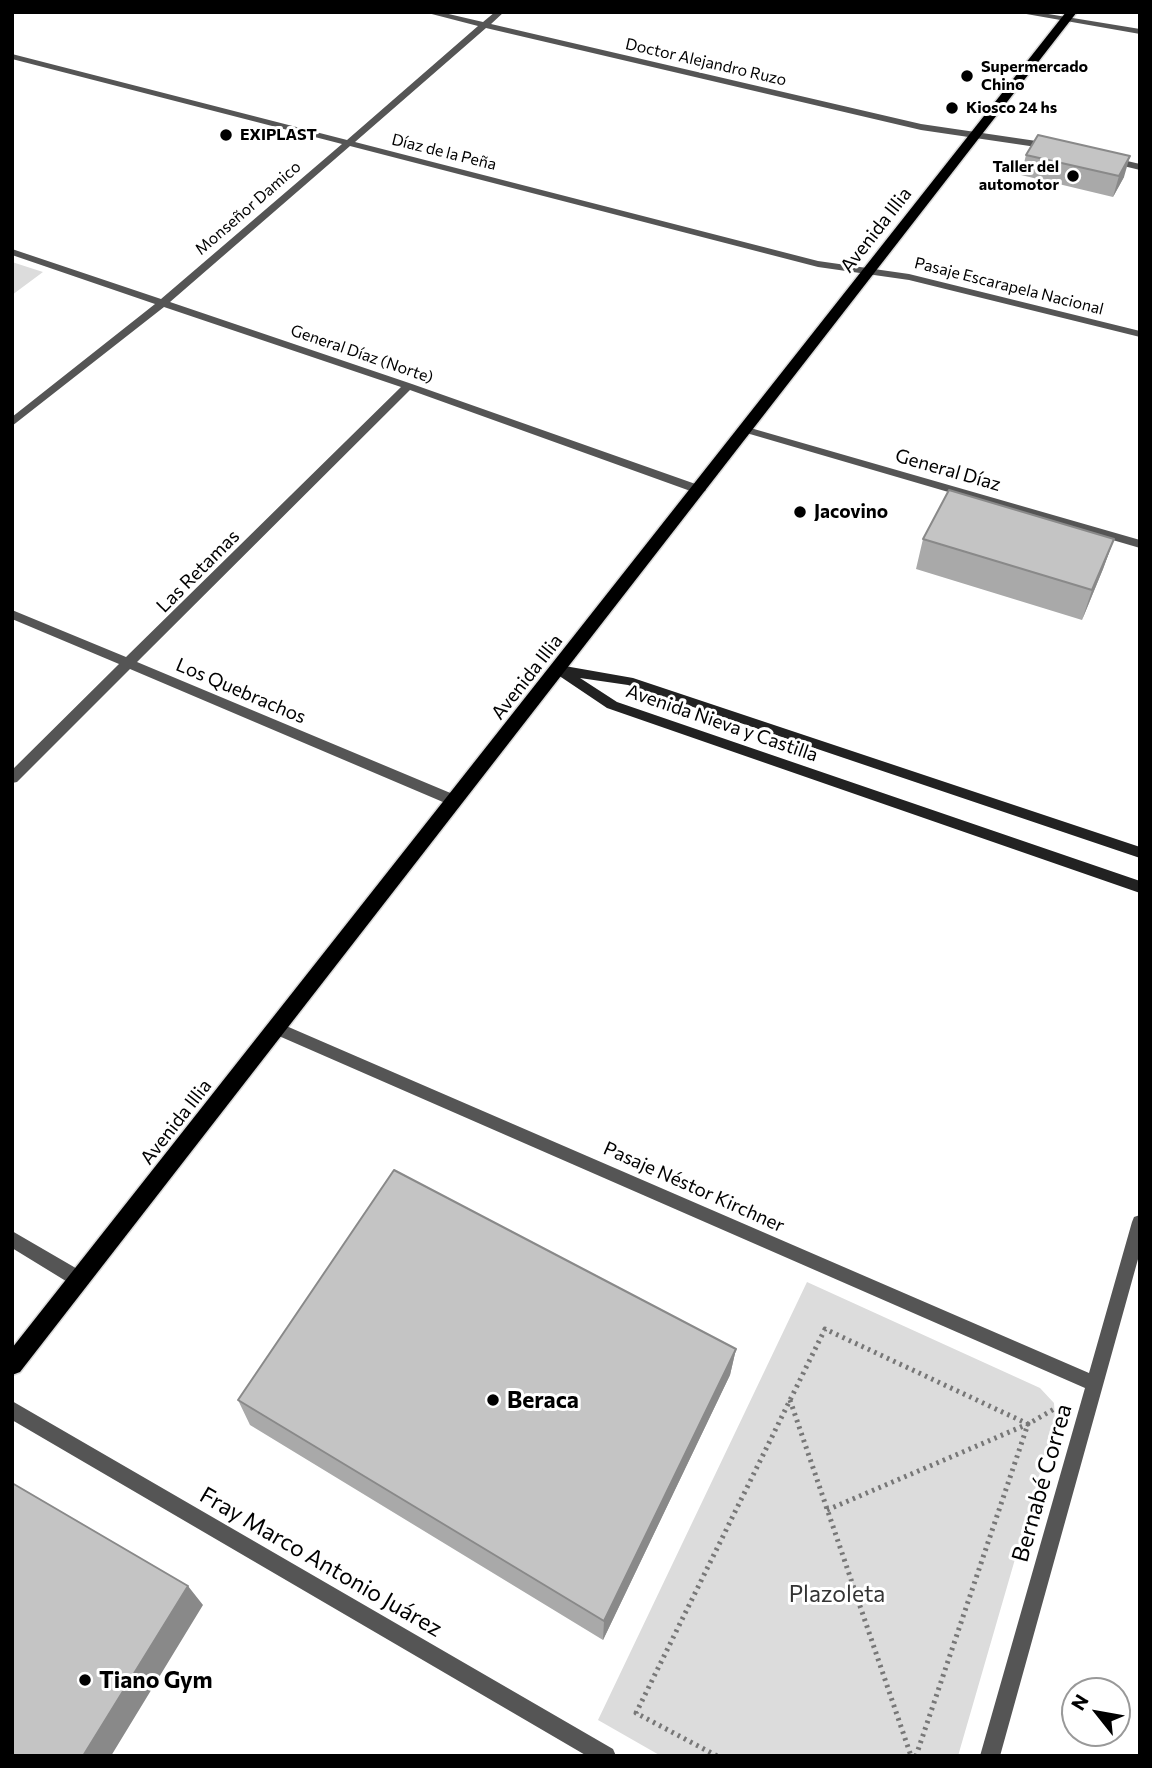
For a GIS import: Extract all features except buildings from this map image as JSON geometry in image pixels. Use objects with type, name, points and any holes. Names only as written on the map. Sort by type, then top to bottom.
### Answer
[{"type":"main road","name":"Avenida Illia","points":[[12,1365],[1069,16]]},
{"type":"street","name":"Doctor Alejandro Ruzo","points":[[428,12],[921,127],[1062,149]]},
{"type":"street","name":"Monseñor Damico","points":[[12,423],[163,303],[500,12]]},
{"type":"street","points":[[1019,12],[1069,16],[1140,32]]},
{"type":"street","name":"Díaz de la Peña","points":[[12,56],[818,264],[870,272]]},
{"type":"street","points":[[1101,158],[1140,167]]},
{"type":"street","name":"General Díaz (Norte)","points":[[12,252],[408,386],[700,490]]},
{"type":"street","name":"Pasaje Escarapela Nacional","points":[[870,272],[909,277],[1140,334]]},
{"type":"street","name":"Las Retamas","points":[[12,778],[408,386]]},
{"type":"street","name":"General Díaz","points":[[747,430],[1140,544]]},
{"type":"street","name":"Los Quebrachos","points":[[12,614],[455,801]]},
{"type":"street","name":"Avenida Nieva y Castilla","points":[[559,670],[629,681],[1140,853]]},
{"type":"street","name":"Avenida Nieva y Castilla","points":[[559,670],[612,705],[1140,887]]},
{"type":"street","name":"Pasaje Néstor Kirchner","points":[[277,1028],[1095,1384]]},
{"type":"street","name":"Bernabé Correa","points":[[990,1756],[1140,1222]]},
{"type":"street","points":[[12,1239],[80,1280]]},
{"type":"street","name":"Fray Marco Antonio Juárez","points":[[12,1410],[606,1756]]},
{"type":"path","points":[[717,1756],[636,1713],[825,1329],[1028,1424]]},
{"type":"path","points":[[827,1510],[1028,1424],[1095,1384]]},
{"type":"path","points":[[790,1401],[914,1756]]},
{"type":"path","points":[[914,1756],[1028,1424]]},
{"type":"green space","points":[[12,262],[43,272],[12,295]]},
{"type":"green space","name":"Plazoleta","points":[[807,1282],[1040,1388],[1054,1403],[1055,1421],[958,1756],[661,1756],[598,1720]]},
{"type":"place","name":"Supermercado Chino","points":[[967,76]]},
{"type":"place","name":"Kiosco 24 hs","points":[[952,108]]},
{"type":"place","name":"EXIPLAST","points":[[226,135]]},
{"type":"place","name":"Taller del automotor","points":[[1073,176]]},
{"type":"place","name":"Jacovino","points":[[800,512]]},
{"type":"place","name":"Beraca","points":[[493,1400]]},
{"type":"place","name":"Tiano Gym","points":[[85,1680]]}]
